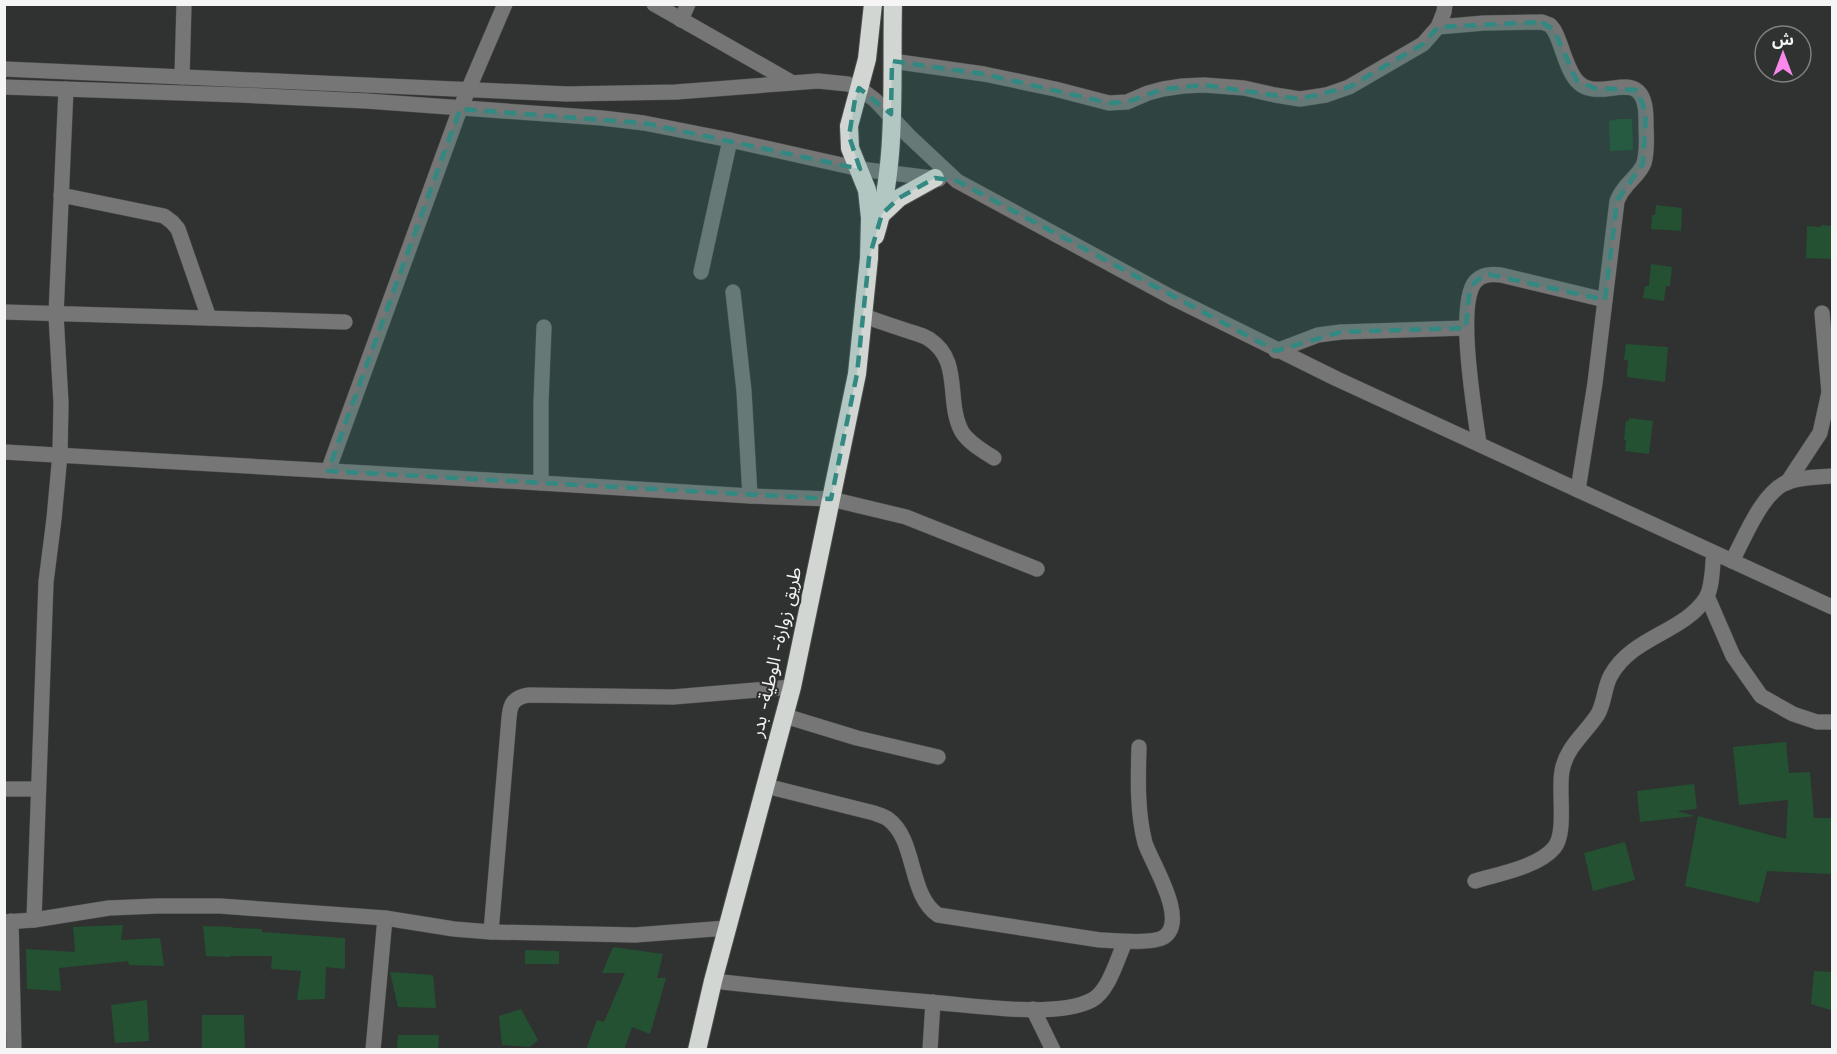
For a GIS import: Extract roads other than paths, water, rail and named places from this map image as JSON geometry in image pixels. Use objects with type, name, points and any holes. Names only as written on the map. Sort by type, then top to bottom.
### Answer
[{"type":"highway","points":[[869,258],[867,190],[850,148],[849,126],[867,59],[873,4]]},
{"type":"highway","points":[[869,258],[882,214],[889,171],[893,4]]},
{"type":"highway","points":[[882,214],[899,198],[935,178]]},
{"type":"highway","name":"طريق زوارة- الوطية- بدر","points":[[697,1050],[713,981],[792,687],[857,374],[869,258]]},
{"type":"street","points":[[182,76],[184,4]]},
{"type":"street","points":[[328,471],[460,109],[505,4]]},
{"type":"street","points":[[654,4],[791,82]]},
{"type":"street","points":[[681,20],[688,4]]},
{"type":"street","points":[[892,61],[984,74],[1109,103],[1127,102],[1162,89],[1193,85],[1244,88],[1300,99],[1326,95],[1349,87],[1423,44],[1438,27],[1445,4]]},
{"type":"street","points":[[1438,27],[1484,22],[1542,21],[1554,30],[1577,81],[1586,87],[1624,87],[1637,90],[1646,102],[1645,156],[1638,173],[1623,189],[1617,201],[1595,382],[1578,490]]},
{"type":"street","points":[[4,69],[548,93],[676,92],[791,82],[833,82],[859,88],[957,181],[1171,297],[1276,351],[1833,607]]},
{"type":"street","points":[[4,87],[286,97],[602,118],[644,123],[730,140],[860,169],[957,181]]},
{"type":"street","points":[[34,920],[46,582],[60,454],[61,403],[56,315],[66,89]]},
{"type":"street","points":[[701,272],[730,140]]},
{"type":"street","points":[[61,195],[164,216],[172,222],[178,229],[209,318]]},
{"type":"street","points":[[1479,444],[1466,328],[1469,296],[1475,282],[1487,274],[1501,274],[1605,300]]},
{"type":"street","points":[[733,292],[744,391],[750,496]]},
{"type":"street","points":[[4,312],[345,322]]},
{"type":"street","points":[[1787,483],[1820,434],[1831,390],[1822,313]]},
{"type":"street","points":[[864,316],[928,338],[940,349],[948,360],[952,374],[956,418],[963,434],[978,448],[994,458]]},
{"type":"street","points":[[541,483],[544,327]]},
{"type":"street","points":[[1276,351],[1318,335],[1341,332],[1466,328]]},
{"type":"street","points":[[4,452],[831,499],[906,517],[1037,569]]},
{"type":"street","points":[[1732,561],[1763,503],[1774,491],[1787,483],[1833,476]]},
{"type":"street","points":[[1475,882],[1534,862],[1554,848],[1559,834],[1562,771],[1566,757],[1598,713],[1604,702],[1609,678],[1618,663],[1630,652],[1680,622],[1707,596],[1714,553]]},
{"type":"street","points":[[1707,596],[1733,656],[1761,696],[1793,714],[1817,722],[1833,722]]},
{"type":"street","points":[[491,932],[510,708],[514,700],[520,696],[529,695],[673,697],[792,687]]},
{"type":"street","points":[[785,716],[857,738],[938,757]]},
{"type":"street","points":[[766,786],[887,818],[896,826],[902,838],[927,905],[938,915],[1064,936],[1125,942],[1156,939],[1164,936],[1170,930],[1172,923],[1170,905],[1158,868],[1146,845],[1141,819],[1138,795],[1139,747]]},
{"type":"street","points":[[4,789],[38,789]]},
{"type":"street","points":[[14,1050],[8,922],[109,909],[220,906],[385,918],[454,929],[491,932],[634,935],[727,928]]},
{"type":"street","points":[[373,1050],[385,918]]},
{"type":"street","points":[[713,981],[982,1007],[1033,1009],[1075,1007],[1094,999],[1104,991],[1125,942]]},
{"type":"street","points":[[930,1050],[933,1002]]},
{"type":"street","points":[[1033,1009],[1053,1050]]}]
